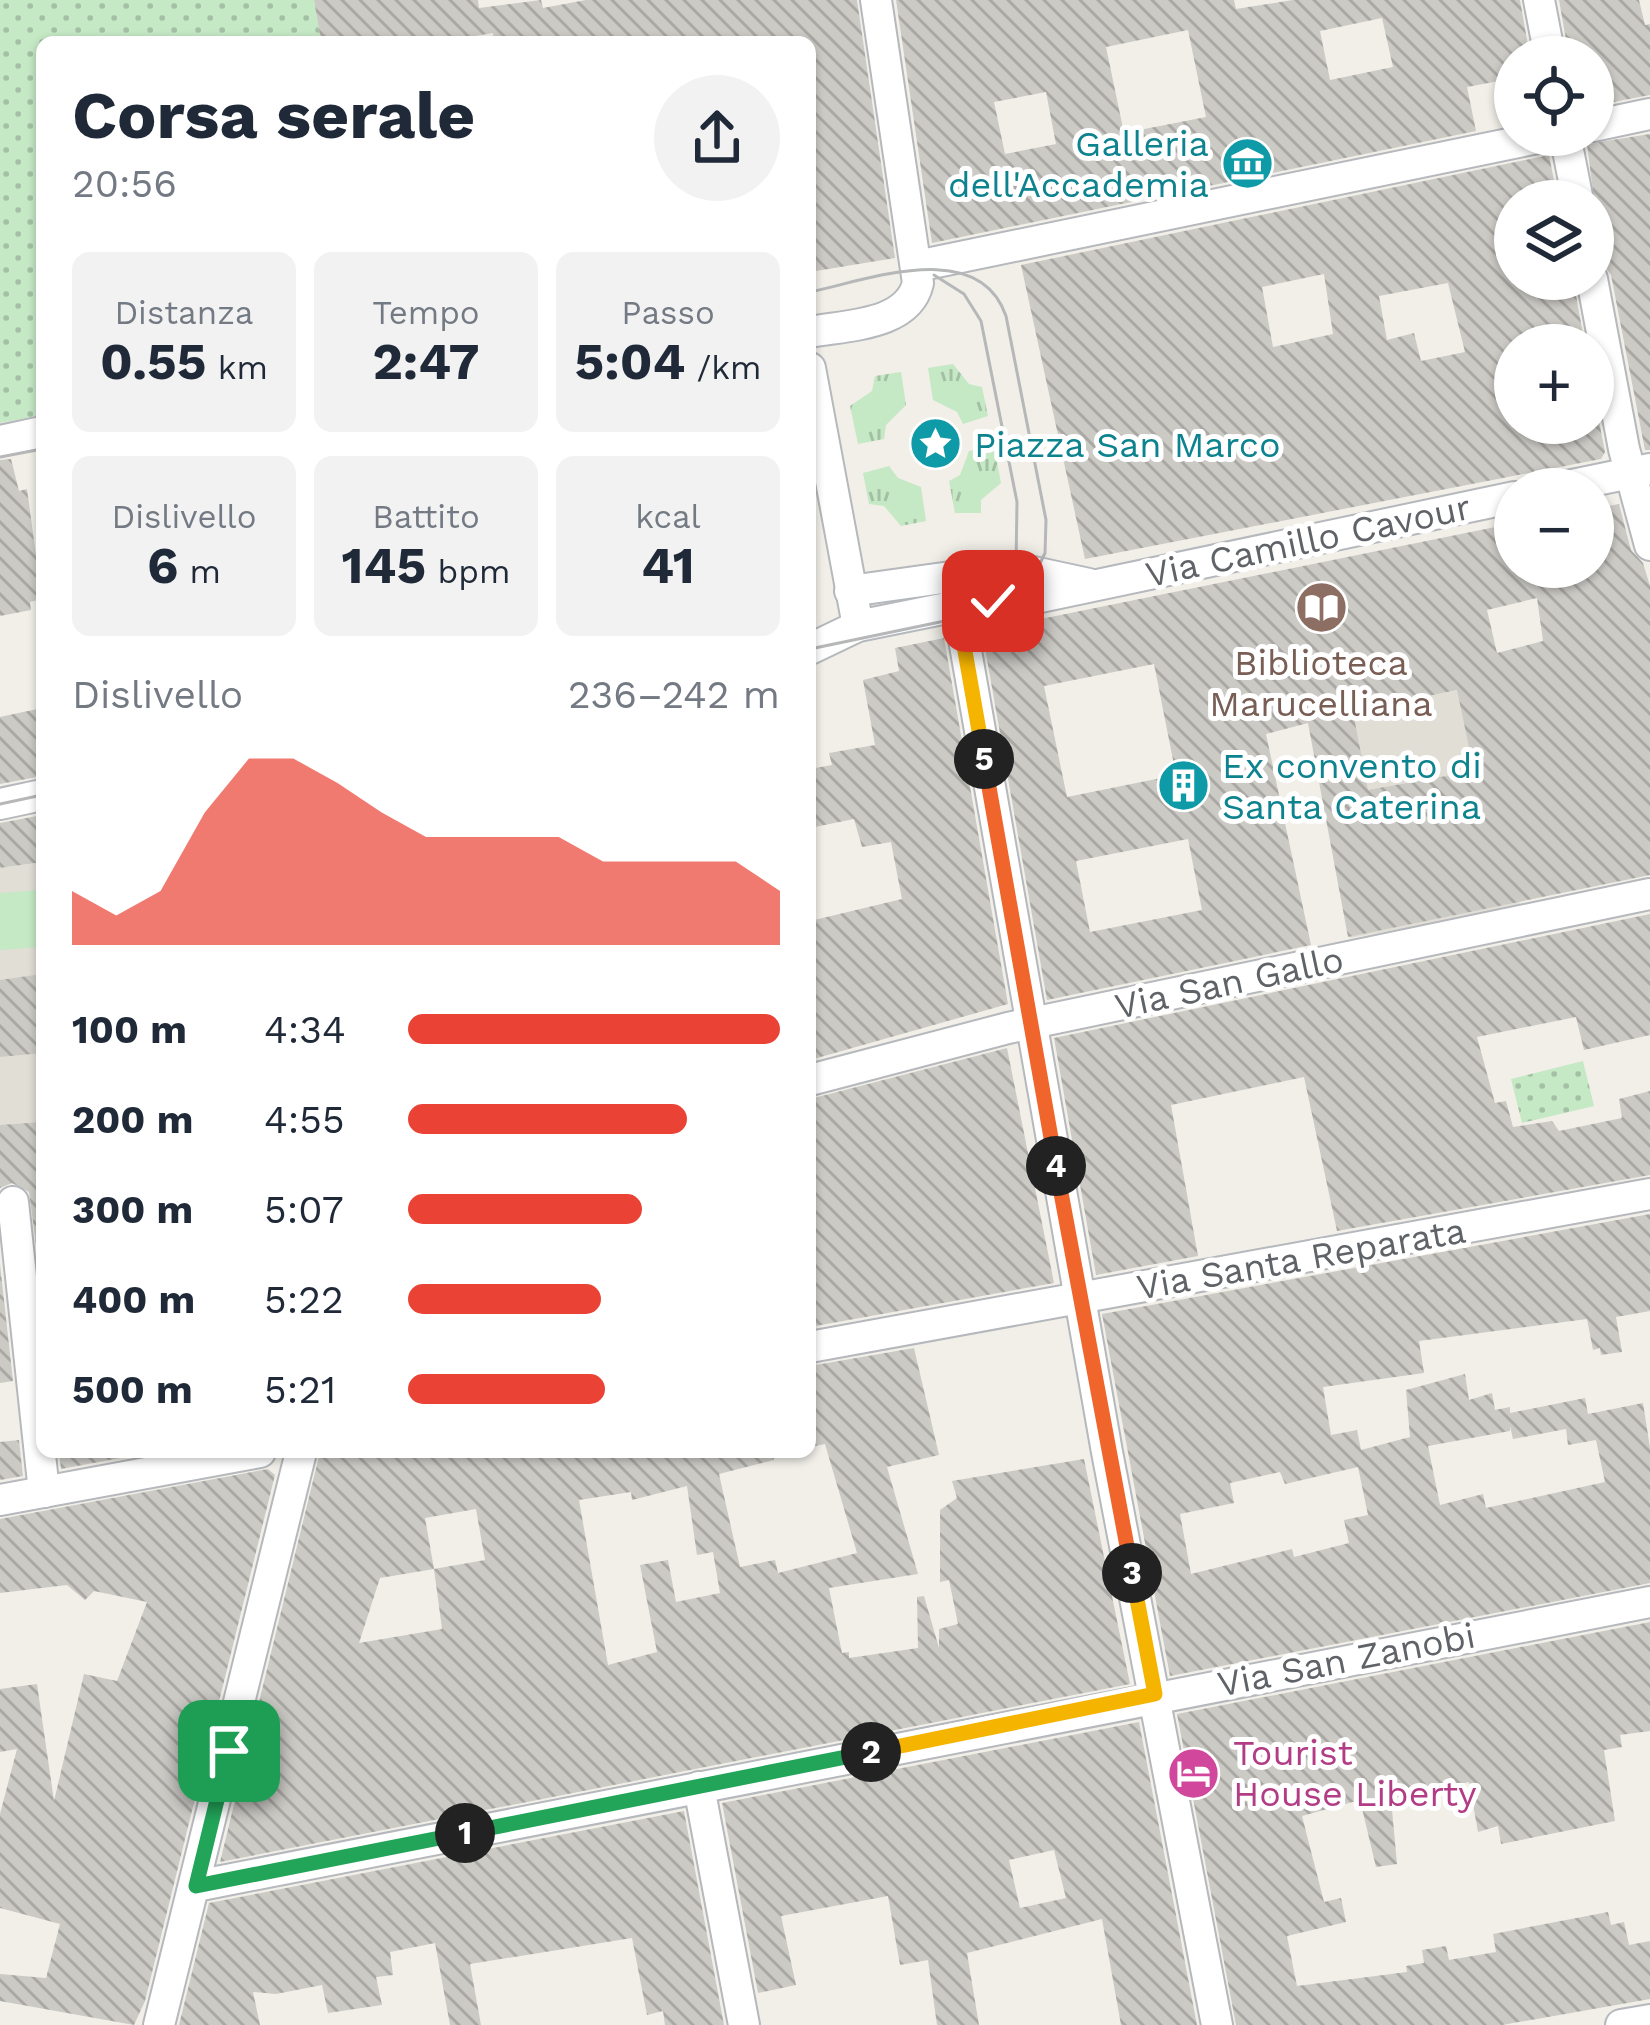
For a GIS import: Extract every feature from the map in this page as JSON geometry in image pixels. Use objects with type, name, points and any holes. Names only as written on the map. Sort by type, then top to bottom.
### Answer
[{"type":"street","points":[[816,330],[902,309],[916,291],[916,262],[876,0]]},
{"type":"street","points":[[1540,0],[1546,36]]},
{"type":"street","points":[[1614,122],[1650,114]]},
{"type":"street","points":[[916,262],[1494,147]]},
{"type":"street","points":[[1597,300],[1640,471],[1650,545]]},
{"type":"street","points":[[816,401],[858,626]]},
{"type":"street","points":[[0,441],[36,433]]},
{"type":"street","name":"Via Camillo Cavour","points":[[957,606],[1012,603],[1494,501]]},
{"type":"street","points":[[850,591],[957,606]]},
{"type":"street","points":[[818,646],[858,626],[957,606]]},
{"type":"street","points":[[957,606],[1080,1300],[1216,2025]]},
{"type":"street","points":[[0,804],[36,796]]},
{"type":"street","name":"Via San Gallo","points":[[816,1078],[1030,1023],[1650,893]]},
{"type":"street","name":"Via Santa Reparata","points":[[816,1346],[1650,1194]]},
{"type":"street","points":[[18,1201],[36,1402]]},
{"type":"street","points":[[41,1458],[44,1492]]},
{"type":"street","points":[[0,1500],[228,1458]]},
{"type":"street","points":[[159,2025],[301,1458]]},
{"type":"street","name":"Via San Zanobi","points":[[196,1886],[1155,1694],[1650,1602]]},
{"type":"street","points":[[698,1786],[744,2025]]},
{"type":"street","points":[[1621,2025],[1650,2020]]},
{"type":"shaded area","points":[[1471,687],[1498,829],[1521,908],[1350,938],[1314,721]]},
{"type":"shaded area","points":[[36,863],[36,1181],[0,1185],[0,868]]},
{"type":"green space","points":[[0,0],[314,0],[320,36],[36,36],[36,416],[0,423]]},
{"type":"green space","points":[[953,364],[969,384],[982,387],[988,416],[963,424],[957,412],[933,400],[928,368]]},
{"type":"green space","points":[[901,372],[906,405],[886,425],[884,439],[858,444],[850,406],[872,391],[875,376]]},
{"type":"green space","points":[[988,447],[995,451],[1001,483],[981,500],[981,513],[955,513],[949,481],[960,475],[969,451]]},
{"type":"green space","points":[[889,466],[898,478],[921,487],[926,521],[901,526],[884,506],[869,504],[863,473]]},
{"type":"green space","points":[[36,890],[36,947],[0,950],[0,893]]},
{"type":"green space","points":[[1583,1061],[1594,1106],[1522,1123],[1511,1079]]},
{"type":"building","points":[[314,0],[478,0],[479,8],[541,0],[543,8],[586,0],[857,0],[895,258],[816,271],[816,36],[320,36]]},
{"type":"building","points":[[896,0],[1234,0],[1236,9],[1293,0],[1520,0],[1526,36],[1494,36],[1494,82],[1467,87],[1476,131],[932,243]],"holes":[[[1382,18],[1393,67],[1330,80],[1320,31]],[[1188,30],[1206,117],[1124,133],[1106,47]],[[1046,92],[1056,144],[1005,154],[994,102]]]},
{"type":"building","points":[[1559,0],[1639,0],[1645,25],[1650,24],[1650,95],[1614,102],[1614,36],[1565,36]]},
{"type":"building","points":[[1650,134],[1650,450],[1645,450],[1614,290],[1614,180],[1592,180],[1589,156],[1614,156],[1614,140]]},
{"type":"building","points":[[1549,156],[1554,180],[1494,180],[1494,300],[1577,300],[1581,324],[1494,324],[1494,444],[1603,444],[1601,459],[1555,468],[1494,468],[1494,480],[1085,559],[1021,265]],"holes":[[[1324,274],[1333,334],[1273,347],[1262,287]],[[1448,283],[1465,352],[1421,361],[1414,333],[1387,340],[1379,296]]]},
{"type":"building","points":[[11,459],[19,491],[27,489],[36,555],[36,600],[30,602],[31,610],[0,616],[0,460]]},
{"type":"building","points":[[1619,504],[1631,550],[1643,563],[1650,586],[1650,875],[1348,937],[1308,723],[1266,734],[1311,945],[1047,1000],[982,631],[1494,527],[1494,588],[1614,588],[1614,505]],"holes":[[[1537,598],[1543,641],[1497,653],[1487,610]],[[1154,664],[1176,775],[1067,797],[1044,686]],[[1457,690],[1474,771],[1368,790],[1353,712]],[[1188,839],[1202,910],[1090,932],[1076,861]]]},
{"type":"building","points":[[944,638],[1008,1004],[816,1058],[816,920],[902,899],[891,842],[862,847],[854,819],[816,827],[816,768],[832,765],[829,753],[875,745],[863,680],[899,671],[895,648]]},
{"type":"building","points":[[36,709],[36,777],[0,784],[0,717]]},
{"type":"building","points":[[36,816],[36,863],[0,868],[0,823]]},
{"type":"building","points":[[1650,914],[1650,1035],[1584,1050],[1576,1017],[1477,1037],[1495,1103],[1506,1101],[1513,1127],[1552,1121],[1559,1131],[1622,1118],[1619,1099],[1650,1091],[1650,1175],[1337,1231],[1304,1077],[1171,1105],[1198,1256],[1096,1275],[1054,1038]]},
{"type":"building","points":[[36,975],[36,1054],[0,1057],[0,980]]},
{"type":"building","points":[[1007,1048],[1054,1283],[816,1326],[816,1097]]},
{"type":"building","points":[[36,1122],[36,1245],[29,1192],[12,1183],[0,1188],[0,1125]]},
{"type":"building","points":[[1650,1214],[1650,1311],[1616,1317],[1622,1352],[1601,1355],[1600,1348],[1593,1350],[1587,1319],[1419,1341],[1424,1373],[1323,1387],[1331,1435],[1357,1430],[1361,1450],[1410,1437],[1406,1390],[1465,1374],[1469,1400],[1492,1393],[1495,1410],[1510,1407],[1510,1413],[1585,1398],[1588,1414],[1643,1403],[1650,1448],[1650,1583],[1170,1676],[1102,1314]],"holes":[[[1510,1426],[1513,1439],[1566,1429],[1568,1445],[1596,1440],[1605,1482],[1486,1508],[1483,1494],[1440,1505],[1428,1446],[1510,1431]],[[1358,1467],[1368,1515],[1344,1520],[1349,1543],[1294,1557],[1292,1549],[1191,1574],[1180,1514],[1234,1503],[1230,1483],[1280,1472],[1285,1484]]]},
{"type":"building","points":[[0,1264],[13,1381],[0,1383]]},
{"type":"building","points":[[914,1348],[939,1455],[887,1467],[918,1574],[829,1588],[842,1653],[849,1652],[849,1658],[918,1648],[917,1597],[924,1596],[939,1648],[939,1629],[958,1624],[949,1580],[940,1582],[940,1510],[957,1498],[952,1481],[1084,1459],[1130,1684],[220,1862],[319,1458],[774,1458],[719,1474],[740,1567],[775,1560],[778,1573],[857,1553],[825,1444],[816,1446],[816,1365]],"holes":[[[687,1486],[697,1555],[713,1552],[720,1593],[676,1602],[668,1560],[640,1565],[657,1652],[608,1665],[579,1500],[631,1492],[632,1500]],[[476,1509],[485,1560],[434,1569],[425,1518]],[[434,1569],[442,1629],[359,1643],[380,1578]]]},
{"type":"building","points":[[19,1440],[23,1476],[0,1480],[0,1442]]},
{"type":"building","points":[[60,1458],[121,1458],[61,1469]]},
{"type":"building","points":[[268,1469],[275,1475],[145,2001],[134,2025],[0,2001],[0,1974],[46,1978],[60,1924],[0,1908],[0,1814],[17,1749],[0,1752],[0,1689],[37,1684],[54,1801],[84,1674],[117,1681],[147,1602],[94,1591],[85,1600],[67,1585],[0,1593],[0,1519]]},
{"type":"building","points":[[1650,1622],[1650,1731],[1620,1735],[1622,1747],[1604,1750],[1615,1821],[1501,1844],[1498,1826],[1478,1832],[1469,1782],[1391,1799],[1397,1864],[1376,1867],[1360,1800],[1302,1816],[1324,1902],[1341,1898],[1346,1922],[1287,1936],[1297,1986],[1407,1972],[1406,1966],[1424,1963],[1422,1950],[1446,1946],[1449,1960],[1496,1952],[1493,1934],[1608,1912],[1611,1925],[1624,1922],[1629,1945],[1650,1941],[1650,1999],[1502,2025],[1236,2025],[1177,1714]]},
{"type":"building","points":[[1139,1722],[1197,2025],[1121,2025],[1102,1919],[967,1953],[979,2025],[937,2025],[928,1960],[900,1965],[888,1896],[781,1916],[796,1985],[758,1993],[722,1803]],"holes":[[[1054,1850],[1066,1898],[1020,1908],[1009,1860]]]},
{"type":"building","points":[[684,1811],[724,2025],[665,2025],[663,2011],[647,2015],[632,1938],[470,1964],[481,2025],[450,2025],[435,1943],[390,1952],[393,1975],[376,1977],[382,2005],[328,2013],[322,1985],[276,1994],[253,1992],[260,2025],[179,2025],[209,1903]]},
{"type":"tram line","points":[[816,291],[920,270],[972,277],[992,292],[1006,316],[1046,520],[1045,553],[1033,578],[1009,602],[988,612],[816,648]]},
{"type":"tram line","points":[[934,275],[964,294],[981,321],[1017,502],[1016,565],[989,605]]},
{"type":"tram line","points":[[0,457],[36,450]]},
{"type":"tram line","points":[[0,804],[36,796]]},
{"type":"place","name":"Galleria dell'Accademia","points":[[1248,164]]},
{"type":"place","name":"Piazza San Marco","points":[[935,444]]},
{"type":"place","name":"Biblioteca Marucelliana","points":[[1321,607]]},
{"type":"place","name":"Ex convento di Santa Caterina","points":[[1183,786]]},
{"type":"place","name":"Tourist House Liberty","points":[[1194,1773]]},
{"type":"route","points":[[229,1751],[196,1886],[1155,1694],[1107,1452],[959,621],[957,606],[993,601]]}]
